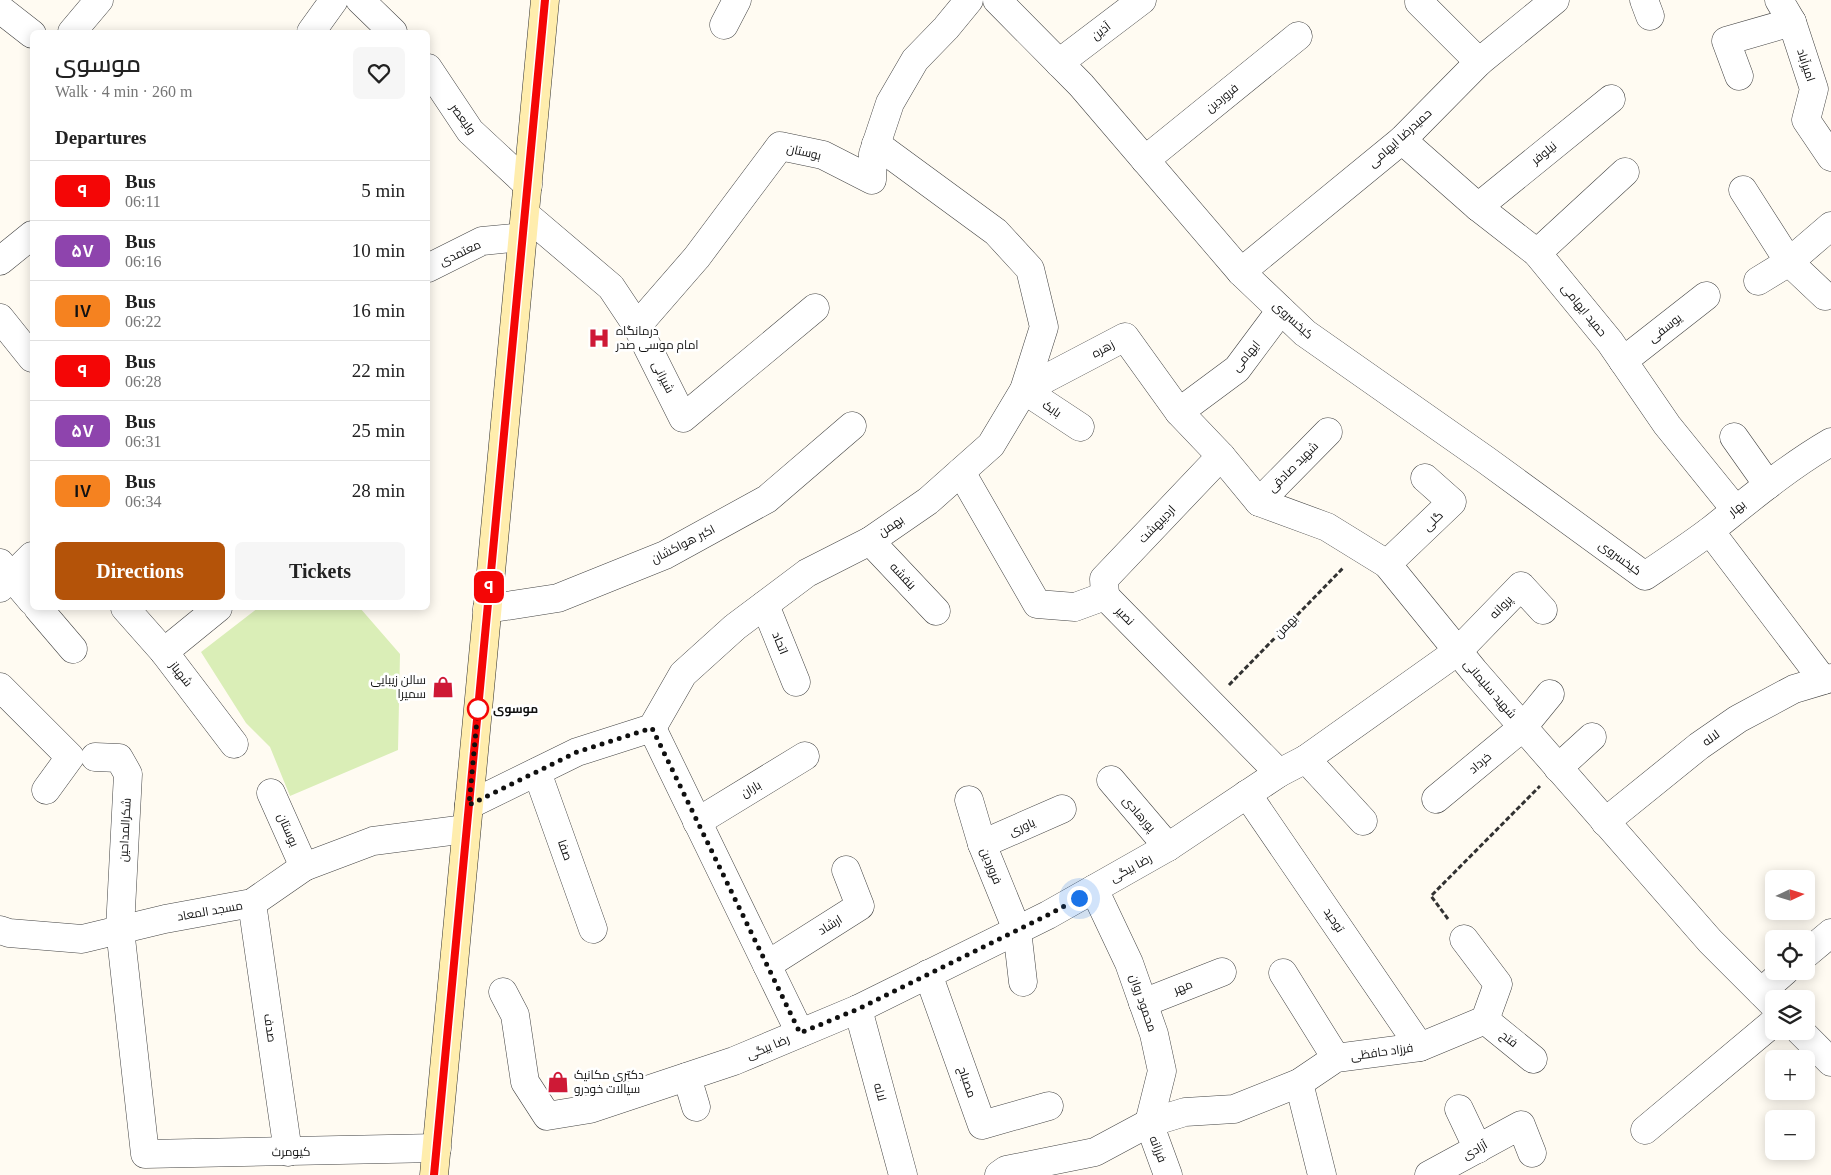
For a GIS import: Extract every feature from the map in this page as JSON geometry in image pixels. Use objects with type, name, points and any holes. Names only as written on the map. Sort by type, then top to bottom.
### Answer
[{"type":"main road","points":[[434,1175],[545,0]]},
{"type":"street","points":[[74,30],[99,0]]},
{"type":"street","points":[[312,30],[334,0]]},
{"type":"street","points":[[360,0],[391,30]]},
{"type":"street","points":[[724,25],[737,0]]},
{"type":"street","name":"بوستان","points":[[637,326],[697,257],[780,146],[823,155],[872,180],[873,154],[890,103],[915,60],[946,28],[969,0]]},
{"type":"street","name":"کیخسروی","points":[[997,0],[1081,85],[1241,272],[1305,333],[1486,460],[1645,576]]},
{"type":"street","name":"آذین","points":[[1059,63],[1142,0]]},
{"type":"street","name":"حمیدرضا ایهامی","points":[[1241,272],[1402,140],[1479,62],[1554,0]]},
{"type":"street","points":[[1419,2],[1479,62]]},
{"type":"street","points":[[0,9],[30,32]]},
{"type":"street","points":[[1739,76],[1726,41],[1785,11]]},
{"type":"street","name":"امیرآباد","points":[[1785,11],[1814,89],[1806,120],[1831,157]]},
{"type":"street","name":"فروردین","points":[[1145,160],[1298,36]]},
{"type":"street","name":"ولیعصر","points":[[430,71],[470,131],[528,185]]},
{"type":"street","name":"نیلوفر","points":[[1478,206],[1611,100]]},
{"type":"street","name":"حمید ایهامی","points":[[1402,140],[1478,206],[1537,252],[1623,361],[1667,425],[1735,509]]},
{"type":"street","name":"بهمن","points":[[652,728],[683,674],[735,627],[807,573],[870,541],[928,501],[991,446],[1024,390],[1044,327],[1030,269],[996,232],[876,144]]},
{"type":"street","points":[[1537,252],[1625,172]]},
{"type":"street","points":[[1743,190],[1789,262],[1825,296]]},
{"type":"street","name":"شیرانی","points":[[524,226],[611,287],[637,326],[683,418],[815,308]]},
{"type":"street","name":"معتمدی","points":[[430,267],[482,241],[524,226]]},
{"type":"street","points":[[1758,280],[1789,262],[1831,226]]},
{"type":"street","points":[[0,261],[30,237]]},
{"type":"street","name":"یوسفی","points":[[1623,361],[1706,296]]},
{"type":"street","name":"ایهامی","points":[[1180,412],[1237,369],[1281,310]]},
{"type":"street","points":[[0,318],[30,356]]},
{"type":"street","name":"زهره","points":[[1024,390],[1125,337],[1180,412]]},
{"type":"street","name":"بابک","points":[[1024,390],[1080,427]]},
{"type":"street","points":[[1180,412],[1221,456],[1258,502]]},
{"type":"street","name":"اکبر هواکشان","points":[[487,609],[558,598],[665,555],[767,499],[852,426]]},
{"type":"street","name":"شهید صادقی","points":[[1258,502],[1328,432]]},
{"type":"street","points":[[1734,437],[1768,485]]},
{"type":"street","name":"بهار","points":[[1645,576],[1710,530],[1768,485],[1827,452]]},
{"type":"street","name":"اردیبهشت","points":[[1105,596],[1104,579],[1221,456]]},
{"type":"street","name":"نصیر","points":[[962,472],[1037,604],[1075,607],[1105,596],[1279,772]]},
{"type":"street","name":"گلی","points":[[1387,564],[1452,502],[1425,478]]},
{"type":"street","name":"شهید سلیمانی","points":[[1258,502],[1326,527],[1387,564],[1458,651],[1605,822],[1710,941],[1765,996]]},
{"type":"street","points":[[1710,530],[1827,679]]},
{"type":"street","name":"بنفشه","points":[[870,541],[936,611]]},
{"type":"street","points":[[30,557],[4,576],[30,599]]},
{"type":"street","name":"پروانه","points":[[1458,651],[1521,586],[1542,610]]},
{"type":"street","name":"اتحاد","points":[[765,605],[796,682]]},
{"type":"street","points":[[40,610],[73,649]]},
{"type":"street","name":"شهباز","points":[[127,610],[164,652],[234,744]]},
{"type":"street","points":[[164,652],[216,610]]},
{"type":"street","name":"رضا بیگی","points":[[503,992],[514,1015],[525,1082],[547,1116],[590,1109],[734,1061],[858,1009],[1017,930],[1094,889],[1168,847],[1279,772],[1306,759],[1458,651]]},
{"type":"street","name":"لاله","points":[[1605,822],[1699,746],[1738,718],[1794,689],[1827,679]]},
{"type":"street","points":[[0,686],[70,757],[46,790]]},
{"type":"street","name":"خرداد","points":[[1436,799],[1523,727],[1550,694]]},
{"type":"street","points":[[468,817],[537,772],[577,752],[652,728],[800,1033]]},
{"type":"street","points":[[1558,768],[1592,737]]},
{"type":"street","name":"شکرالمداحین","points":[[95,756],[119,758],[128,774],[120,929]]},
{"type":"street","name":"باران","points":[[697,822],[804,756]]},
{"type":"street","points":[[1306,759],[1363,821]]},
{"type":"street","name":"صفا","points":[[537,772],[593,929]]},
{"type":"street","name":"پورهادی","points":[[1111,780],[1168,847]]},
{"type":"street","name":"بوستان","points":[[271,793],[304,867]]},
{"type":"street","name":"توحید","points":[[1247,794],[1420,1046]]},
{"type":"street","name":"فروردین","points":[[969,800],[982,844],[1017,930],[1023,982]]},
{"type":"street","name":"یاوری","points":[[982,844],[1062,809]]},
{"type":"street","name":"مسجد المعاد","points":[[0,930],[10,933],[82,939],[165,919],[252,903],[304,867],[373,842],[468,817]]},
{"type":"street","name":"ارشاد","points":[[767,965],[860,906],[846,870]]},
{"type":"street","name":"محمود روان","points":[[1094,889],[1129,962],[1154,1034],[1162,1070],[1148,1123]]},
{"type":"street","name":"صدف","points":[[252,903],[288,1152]]},
{"type":"street","name":"کیومرث","points":[[120,929],[145,1154],[437,1148]]},
{"type":"street","points":[[1815,946],[1831,933]]},
{"type":"street","points":[[1464,939],[1498,984],[1485,1020]]},
{"type":"street","name":"مهر","points":[[1143,1003],[1222,972]]},
{"type":"street","points":[[1283,973],[1336,1058]]},
{"type":"street","name":"مصباح","points":[[928,974],[982,1124],[1049,1106]]},
{"type":"street","name":"لاله","points":[[858,1009],[903,1175]]},
{"type":"street","name":"فرزاد حافظی","points":[[1004,1173],[1096,1152],[1148,1123],[1185,1112],[1234,1109],[1299,1083],[1336,1058],[1420,1046],[1485,1020]]},
{"type":"street","name":"فتح","points":[[1485,1020],[1533,1058]]},
{"type":"street","points":[[1645,1130],[1765,1030]]},
{"type":"street","points":[[1809,1040],[1831,1062]]},
{"type":"street","points":[[687,1077],[696,1107]]},
{"type":"street","points":[[1299,1083],[1322,1175]]},
{"type":"street","points":[[1459,1109],[1478,1149]]},
{"type":"street","name":"فرزانه","points":[[1148,1123],[1168,1175]]},
{"type":"street","name":"آزادی","points":[[1429,1175],[1520,1126],[1532,1153]]},
{"type":"path","name":"بهمن","points":[[1211,704],[1362,549]]},
{"type":"path","points":[[1464,939],[1431,896],[1558,768]]},
{"type":"green space","points":[[255,610],[362,610],[400,654],[398,750],[290,796],[270,747],[246,723],[201,652]]},
{"type":"bus line","name":"۹","points":[[434,1175],[545,0]]},
{"type":"place","name":"درمانگاه امام موسی صدر","points":[[599,338]]},
{"type":"place","name":"سالن زیبایی سمیرا","points":[[443,687]]},
{"type":"place","name":"موسوی","points":[[478,709]]},
{"type":"place","name":"دکتری مکانیک سیالات خودرو","points":[[558,1082]]},
{"type":"route","points":[[478,709],[469,805],[577,752],[652,728],[800,1033],[858,1009],[1079,898]]}]
